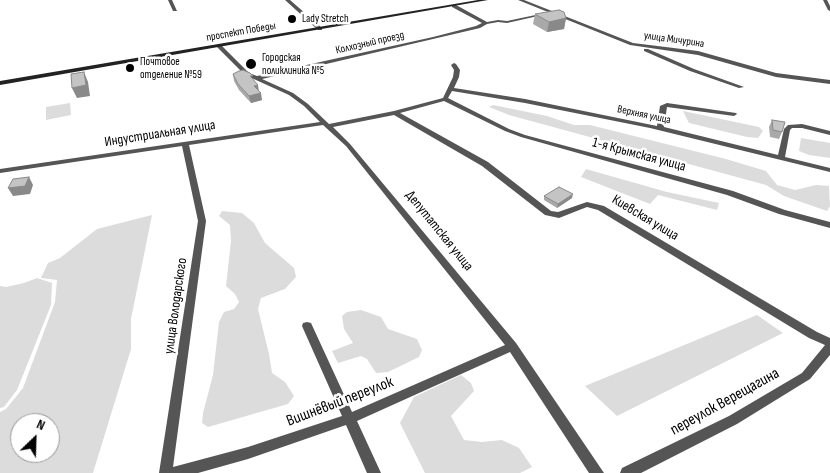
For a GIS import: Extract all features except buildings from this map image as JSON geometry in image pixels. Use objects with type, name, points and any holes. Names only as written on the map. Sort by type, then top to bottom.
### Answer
[{"type":"main road","name":"проспект Победы","points":[[0,82],[219,46],[474,0]]},
{"type":"main road","name":"проспект Победы","points":[[0,82],[486,0]]},
{"type":"street","points":[[170,0],[175,10]]},
{"type":"street","points":[[287,0],[319,28]]},
{"type":"street","name":"улица Мичурина","points":[[520,0],[626,43],[698,53],[783,76],[830,82]]},
{"type":"street","points":[[826,0],[830,10]]},
{"type":"street","points":[[454,6],[486,23]]},
{"type":"street","name":"Колхозный проезд","points":[[257,78],[460,32],[486,23],[507,22],[550,13]]},
{"type":"street","name":"Депутатская улица","points":[[219,46],[247,74],[291,94],[348,145],[418,228],[512,346],[597,473]]},
{"type":"street","points":[[644,46],[646,50],[692,70],[741,87]]},
{"type":"street","points":[[445,99],[456,77],[457,70],[454,65]]},
{"type":"street","name":"Верхняя улица","points":[[451,89],[525,101],[660,129],[830,170]]},
{"type":"street","name":"Индустриальная улица","points":[[0,171],[395,113],[445,99]]},
{"type":"street","name":"1-я Крымская улица","points":[[445,99],[506,130],[523,136],[730,193],[782,212],[830,225]]},
{"type":"street","points":[[660,129],[663,106],[667,104],[734,114]]},
{"type":"street","name":"Киевская улица","points":[[395,113],[485,164],[548,213],[558,215],[587,204],[601,208],[813,335],[830,343]]},
{"type":"street","points":[[781,159],[790,126],[802,126],[830,133]]},
{"type":"street","name":"улица Володарского","points":[[166,473],[202,221],[185,143]]},
{"type":"street","points":[[307,326],[351,418],[374,473]]},
{"type":"street","name":"Вишнёвый переулок","points":[[174,473],[248,453],[351,418],[512,346]]},
{"type":"street","name":"переулок Верещагина","points":[[627,473],[733,420],[806,376],[830,347]]},
{"type":"shaded area","points":[[70,103],[71,115],[46,120],[46,107]]},
{"type":"shaded area","points":[[493,105],[547,116],[574,125],[590,125],[726,159],[766,171],[777,185],[795,190],[816,185],[829,186],[830,206],[827,211],[784,196],[766,185],[509,115],[489,107]]},
{"type":"shaded area","points":[[683,111],[759,127],[763,131],[758,138],[747,137],[689,123]]},
{"type":"shaded area","points":[[801,138],[830,143],[830,158],[809,155],[799,151]]},
{"type":"shaded area","points":[[586,169],[667,192],[719,203],[717,210],[658,195],[650,204],[581,177]]},
{"type":"shaded area","points":[[222,211],[242,213],[254,223],[265,243],[294,268],[296,277],[285,289],[261,298],[258,309],[272,373],[285,382],[294,396],[288,404],[208,427],[202,423],[203,413],[213,375],[219,322],[224,312],[234,309],[239,302],[235,294],[226,286],[231,241],[230,225],[219,216]]},
{"type":"shaded area","points":[[152,215],[131,319],[131,349],[93,473],[0,473],[0,412],[6,409],[23,388],[55,302],[57,280],[41,278],[48,263],[60,258],[97,229]]},
{"type":"shaded area","points":[[37,278],[52,283],[51,305],[17,390],[4,407],[0,408],[0,286],[6,287]]},
{"type":"shaded area","points":[[361,310],[381,317],[388,329],[417,339],[422,350],[419,357],[388,372],[376,373],[367,359],[361,356],[338,363],[332,351],[353,343],[344,329],[342,316],[347,312]]},
{"type":"shaded area","points":[[757,315],[783,333],[617,416],[585,386]]},
{"type":"shaded area","points":[[461,375],[471,383],[474,391],[451,416],[464,440],[482,442],[502,440],[519,448],[532,467],[520,473],[425,473],[400,423],[414,397]]},
{"type":"place","name":"Lady Stretch","points":[[292,19]]},
{"type":"place","name":"Городская поликлиника №5","points":[[251,64]]},
{"type":"place","name":"Почтовое отделение №59","points":[[130,68]]}]
